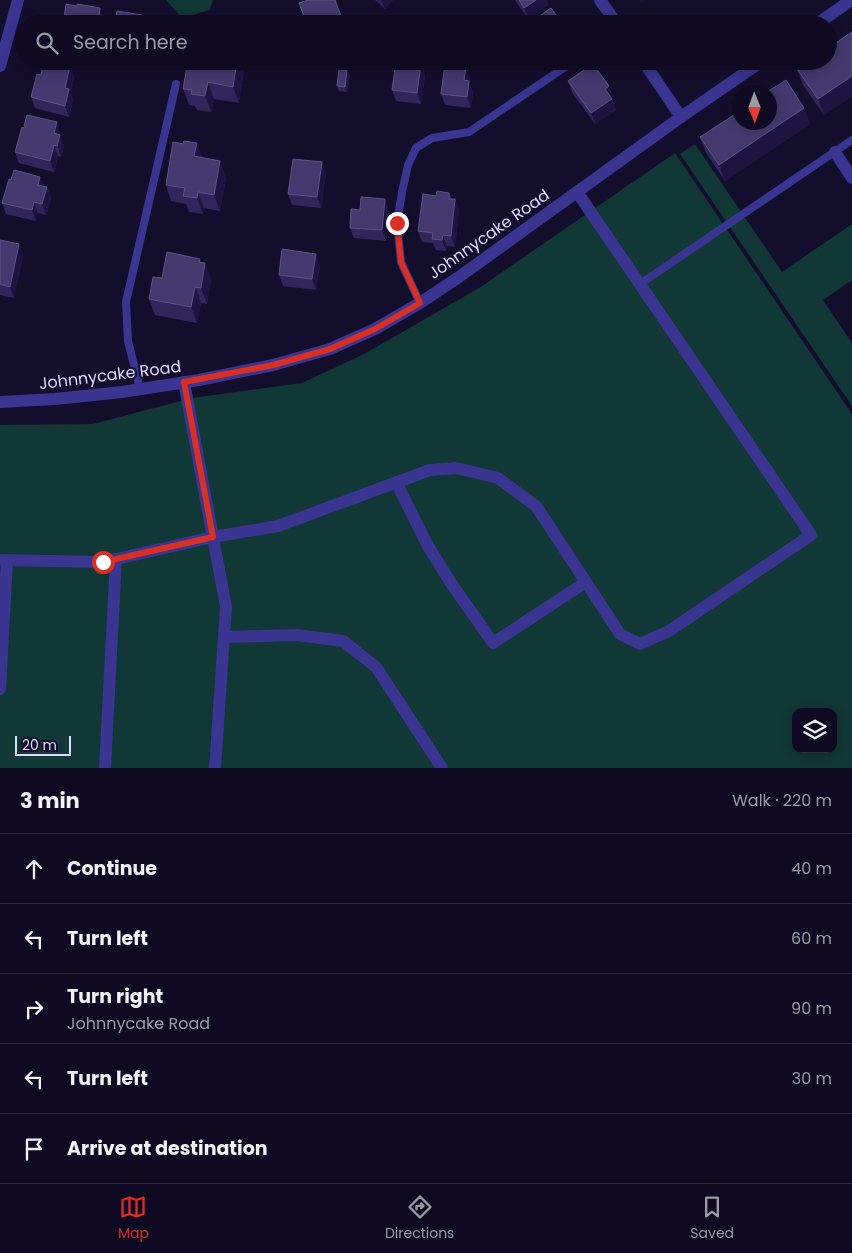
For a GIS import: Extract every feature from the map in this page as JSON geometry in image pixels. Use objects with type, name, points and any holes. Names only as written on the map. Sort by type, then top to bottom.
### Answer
[{"type":"street","points":[[0,66],[18,0]]},
{"type":"street","points":[[600,0],[611,15]]},
{"type":"street","points":[[830,15],[851,0]]},
{"type":"street","points":[[649,70],[681,117]]},
{"type":"street","name":"Johnnycake Road","points":[[0,402],[55,399],[184,382],[273,365],[330,349],[375,329],[420,303],[749,70]]},
{"type":"street","points":[[835,152],[852,178]]},
{"type":"street","points":[[0,688],[4,561],[103,562],[213,537],[278,526],[430,470],[456,468],[498,478],[536,506],[620,634],[640,644],[669,631],[811,534],[577,192]]},
{"type":"street","points":[[184,382],[226,607],[215,768]]},
{"type":"street","points":[[396,482],[428,546],[493,642],[586,582]]},
{"type":"street","points":[[105,768],[116,559]]},
{"type":"street","points":[[224,637],[296,635],[343,641],[376,667],[442,768]]},
{"type":"lane","points":[[420,303],[401,262],[397,223],[408,165],[416,148],[432,138],[469,132],[561,70]]},
{"type":"lane","points":[[140,389],[128,340],[126,302],[176,84]]},
{"type":"lane","points":[[640,284],[852,140]]},
{"type":"green space","points":[[166,0],[213,0],[210,10],[192,15],[179,15]]},
{"type":"green space","points":[[695,144],[782,272],[852,224],[852,280],[823,300],[852,343],[852,406],[680,154]]},
{"type":"green space","points":[[675,153],[852,414],[852,768],[0,768],[0,425],[93,424],[192,398],[302,383],[364,354],[479,288]]},
{"type":"building","points":[[308,0],[335,0],[341,15],[304,15],[299,3]]},
{"type":"building","points":[[519,0],[536,0],[524,8]]},
{"type":"building","points":[[66,4],[100,8],[99,15],[64,15]]},
{"type":"building","points":[[551,8],[556,15],[541,15]]},
{"type":"building","points":[[117,11],[142,15],[116,15]]},
{"type":"building","points":[[852,32],[852,76],[818,99],[798,70],[837,70],[837,42]]},
{"type":"building","points":[[42,70],[69,70],[65,88],[69,89],[65,106],[31,97],[37,74],[41,75]]},
{"type":"building","points":[[186,70],[236,70],[233,87],[208,82],[205,96],[191,94],[192,90],[183,89]]},
{"type":"building","points":[[339,70],[347,70],[345,87],[337,86]]},
{"type":"building","points":[[395,70],[420,70],[417,93],[392,90]]},
{"type":"building","points":[[444,70],[465,70],[464,80],[469,81],[467,97],[441,94]]},
{"type":"building","points":[[584,70],[597,70],[609,86],[605,89],[612,99],[591,113],[568,81]]},
{"type":"building","points":[[786,80],[804,108],[777,126],[777,86]]},
{"type":"building","points":[[27,115],[57,122],[54,133],[60,135],[57,146],[54,145],[50,161],[15,152],[22,127],[25,128],[26,126],[24,126]]},
{"type":"building","points":[[732,116],[732,130],[771,130],[719,165],[700,137]]},
{"type":"building","points":[[184,141],[197,143],[194,156],[220,161],[214,195],[198,192],[197,198],[183,196],[185,188],[166,185],[173,142],[183,144]]},
{"type":"building","points":[[293,159],[322,162],[317,197],[288,194]]},
{"type":"building","points":[[14,170],[40,177],[38,185],[47,187],[42,204],[34,202],[32,210],[2,203],[9,179],[11,180]]},
{"type":"building","points":[[437,191],[449,193],[449,199],[455,199],[451,236],[443,235],[442,240],[432,239],[433,233],[418,231],[423,194],[436,196]]},
{"type":"building","points":[[361,197],[385,199],[382,230],[350,228],[351,209],[360,210]]},
{"type":"building","points":[[0,240],[19,244],[10,287],[0,284]]},
{"type":"building","points":[[282,249],[316,254],[312,279],[279,275]]},
{"type":"building","points":[[167,252],[200,259],[199,262],[205,263],[201,288],[195,287],[191,307],[149,299],[153,277],[162,278]]},
{"type":"route","points":[[103,562],[213,537],[184,382],[273,365],[330,349],[375,329],[420,303],[401,262],[397,223]]}]
